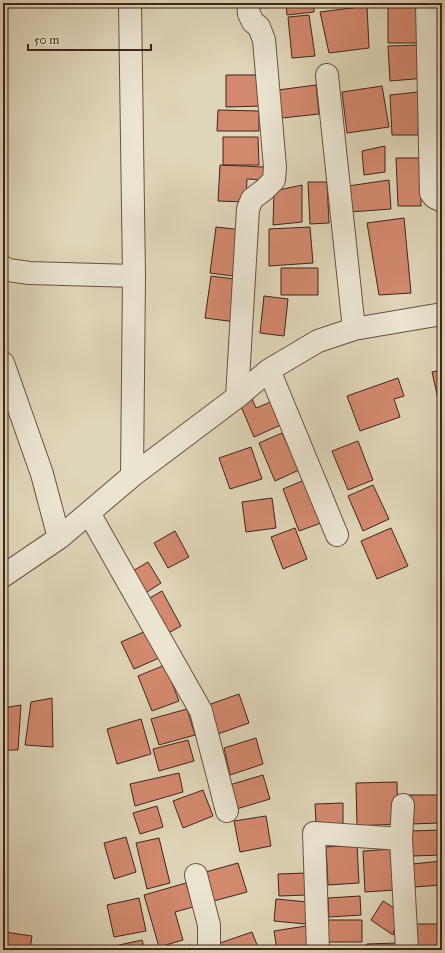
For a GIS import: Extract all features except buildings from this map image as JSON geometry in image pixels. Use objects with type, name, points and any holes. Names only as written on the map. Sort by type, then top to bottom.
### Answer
[{"type":"street","points":[[130,3],[134,276],[132,476]]},
{"type":"street","points":[[237,397],[248,209],[252,199],[274,180],[275,167],[264,40],[259,27],[253,22],[249,14],[248,3]]},
{"type":"street","points":[[427,3],[431,193],[434,197],[442,201]]},
{"type":"street","points":[[327,75],[354,328]]},
{"type":"street","points":[[3,267],[8,270],[29,273],[134,276]]},
{"type":"street","points":[[3,576],[59,538],[132,476],[237,397],[269,370],[318,341],[354,328],[442,314]]},
{"type":"street","points":[[3,363],[42,474],[59,538]]},
{"type":"street","points":[[269,370],[337,535]]},
{"type":"street","points":[[89,513],[201,711],[227,811]]},
{"type":"street","points":[[403,804],[401,839],[407,950]]},
{"type":"street","points":[[318,950],[314,833],[401,839]]},
{"type":"street","points":[[196,875],[209,925],[209,950]]}]
